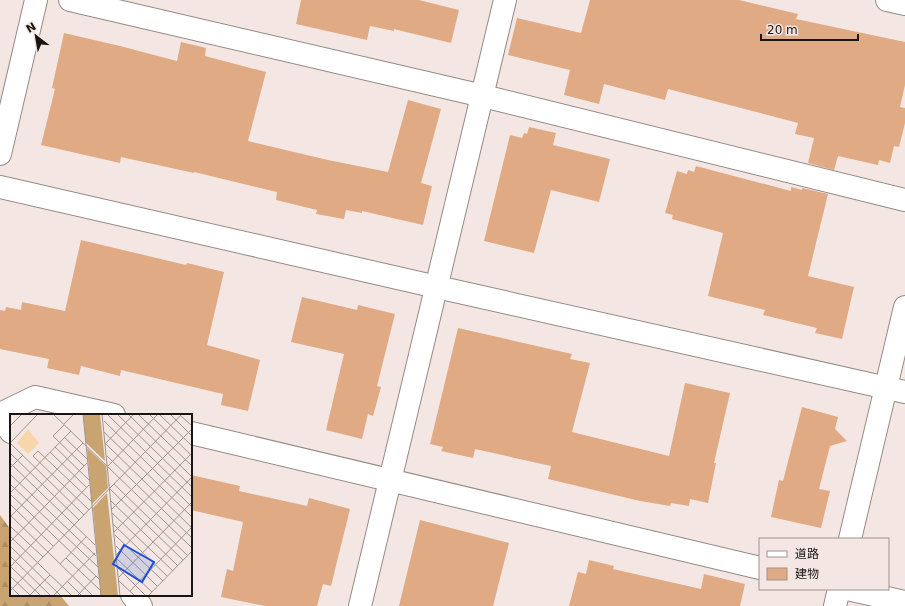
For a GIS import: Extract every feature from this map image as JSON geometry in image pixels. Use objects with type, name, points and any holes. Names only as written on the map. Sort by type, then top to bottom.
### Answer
[{"type":"street","points":[[0,154],[36,0]]},
{"type":"street","points":[[70,0],[482,96],[905,200]]},
{"type":"street","points":[[360,606],[506,0]]},
{"type":"street","points":[[887,0],[905,4]]},
{"type":"street","points":[[0,187],[437,288],[896,390]]},
{"type":"street","points":[[850,538],[896,390],[905,307]]},
{"type":"street","points":[[0,414],[35,396],[110,414]]},
{"type":"street","points":[[0,418],[10,431]]},
{"type":"street","points":[[192,433],[759,568]]},
{"type":"street","points":[[835,606],[839,590]]},
{"type":"street","points":[[851,590],[905,602]]},
{"type":"street","points":[[133,596],[141,606]]},
{"type":"green space","points":[[0,515],[10,529],[10,596],[61,596],[69,606],[0,606]]},
{"type":"building","points":[[301,0],[419,0],[459,10],[451,43],[394,29],[394,31],[370,26],[367,40],[296,24]]},
{"type":"building","points":[[590,0],[739,0],[798,14],[796,19],[905,42],[905,85],[900,107],[905,108],[905,123],[899,147],[894,146],[890,163],[879,160],[878,165],[838,156],[834,170],[808,163],[814,138],[795,134],[798,123],[668,89],[665,100],[604,84],[599,104],[564,95],[570,70],[508,55],[517,18],[581,33]]},
{"type":"building","points":[[64,33],[177,61],[181,42],[206,48],[205,56],[266,72],[248,141],[328,160],[388,172],[408,100],[441,109],[421,183],[432,186],[423,225],[362,211],[362,213],[346,210],[344,219],[316,214],[317,210],[276,200],[277,192],[194,172],[121,157],[120,163],[41,145],[55,89],[52,88]]},
{"type":"building","points":[[529,127],[556,133],[553,145],[610,159],[599,202],[551,190],[534,253],[484,241],[510,135],[522,138],[524,133],[527,134]]},
{"type":"building","points":[[696,166],[791,191],[791,187],[828,194],[808,276],[854,287],[842,339],[815,333],[817,328],[763,315],[765,310],[708,296],[723,233],[672,219],[673,215],[665,213],[677,171],[687,174],[688,170],[694,172]]},
{"type":"building","points":[[81,240],[186,265],[187,263],[224,272],[207,345],[260,360],[248,411],[221,405],[223,394],[121,370],[120,376],[81,366],[79,375],[47,368],[49,359],[0,349],[0,310],[5,311],[6,307],[21,310],[22,302],[65,311]]},
{"type":"building","points":[[302,297],[357,310],[358,305],[395,314],[377,386],[381,387],[373,416],[368,414],[362,439],[326,430],[344,354],[291,342]]},
{"type":"building","points":[[458,328],[572,354],[570,359],[590,363],[572,432],[669,456],[685,383],[730,393],[714,463],[716,463],[708,503],[690,499],[689,506],[671,503],[670,506],[640,501],[548,479],[551,466],[475,449],[473,458],[441,451],[443,447],[430,444]]},
{"type":"building","points":[[802,407],[838,417],[835,429],[847,441],[830,446],[819,489],[830,491],[821,528],[771,517],[779,480],[783,481]]},
{"type":"building","points":[[192,475],[240,486],[239,491],[307,506],[309,498],[350,509],[331,586],[323,584],[317,606],[265,606],[221,597],[227,569],[233,571],[243,522],[192,510]]},
{"type":"building","points":[[420,520],[509,543],[493,606],[399,606]]},
{"type":"building","points":[[589,560],[614,566],[613,569],[701,589],[704,574],[745,584],[740,606],[569,606],[578,572],[586,574]]}]
